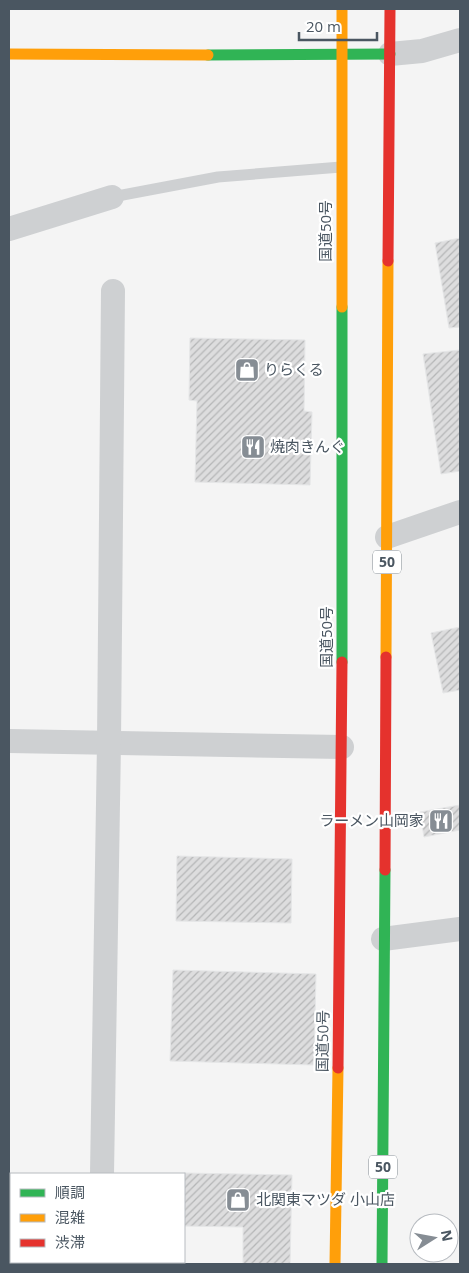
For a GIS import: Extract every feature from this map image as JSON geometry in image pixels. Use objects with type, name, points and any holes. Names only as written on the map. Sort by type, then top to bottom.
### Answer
[{"type":"main road","name":"国道50号","points":[[335,1264],[342,747],[342,9]]},
{"type":"main road","name":"50","points":[[382,1264],[390,9]]},
{"type":"main road","points":[[9,54],[390,54]]},
{"type":"street","points":[[390,54],[422,51],[460,40]]},
{"type":"street","points":[[9,229],[112,197]]},
{"type":"street","points":[[102,1173],[109,742],[113,291]]},
{"type":"street","points":[[387,537],[460,512]]},
{"type":"street","points":[[9,741],[342,747]]},
{"type":"street","points":[[383,940],[460,929]]},
{"type":"lane","points":[[112,197],[218,177],[341,167]]},
{"type":"building","points":[[460,238],[460,327],[449,328],[435,243]]},
{"type":"building","points":[[190,338],[305,340],[304,411],[312,412],[310,485],[195,482],[197,401],[189,400]]},
{"type":"building","points":[[460,350],[460,471],[441,474],[423,354]]},
{"type":"building","points":[[460,627],[460,690],[443,693],[431,633]]},
{"type":"building","name":"ラーメン山岡家","points":[[460,805],[460,830],[424,837],[420,812]]},
{"type":"building","points":[[177,856],[292,859],[291,923],[176,921]]},
{"type":"building","points":[[173,970],[316,974],[314,1065],[170,1061]]},
{"type":"building","name":"北関東マツダ 小山店","points":[[185,1173],[292,1175],[290,1264],[243,1264],[243,1227],[185,1226]]},
{"type":"traffic: fast","points":[[208,55],[390,54]]},
{"type":"traffic: fast","points":[[342,307],[342,662]]},
{"type":"traffic: fast","points":[[382,1264],[385,870]]},
{"type":"traffic: slow","points":[[342,9],[342,307]]},
{"type":"traffic: slow","points":[[9,54],[208,55]]},
{"type":"traffic: slow","points":[[386,657],[388,261]]},
{"type":"traffic: slow","points":[[335,1264],[338,1068]]},
{"type":"traffic: jam","points":[[388,261],[390,9]]},
{"type":"traffic: jam","points":[[385,870],[386,657]]},
{"type":"traffic: jam","points":[[338,1068],[342,662]]},
{"type":"place","name":"りらくる","points":[[247,370]]},
{"type":"place","name":"焼肉きんぐ","points":[[253,447]]},
{"type":"place","name":"ラーメン山岡家","points":[[441,821]]},
{"type":"place","name":"北関東マツダ 小山店","points":[[238,1200]]}]
